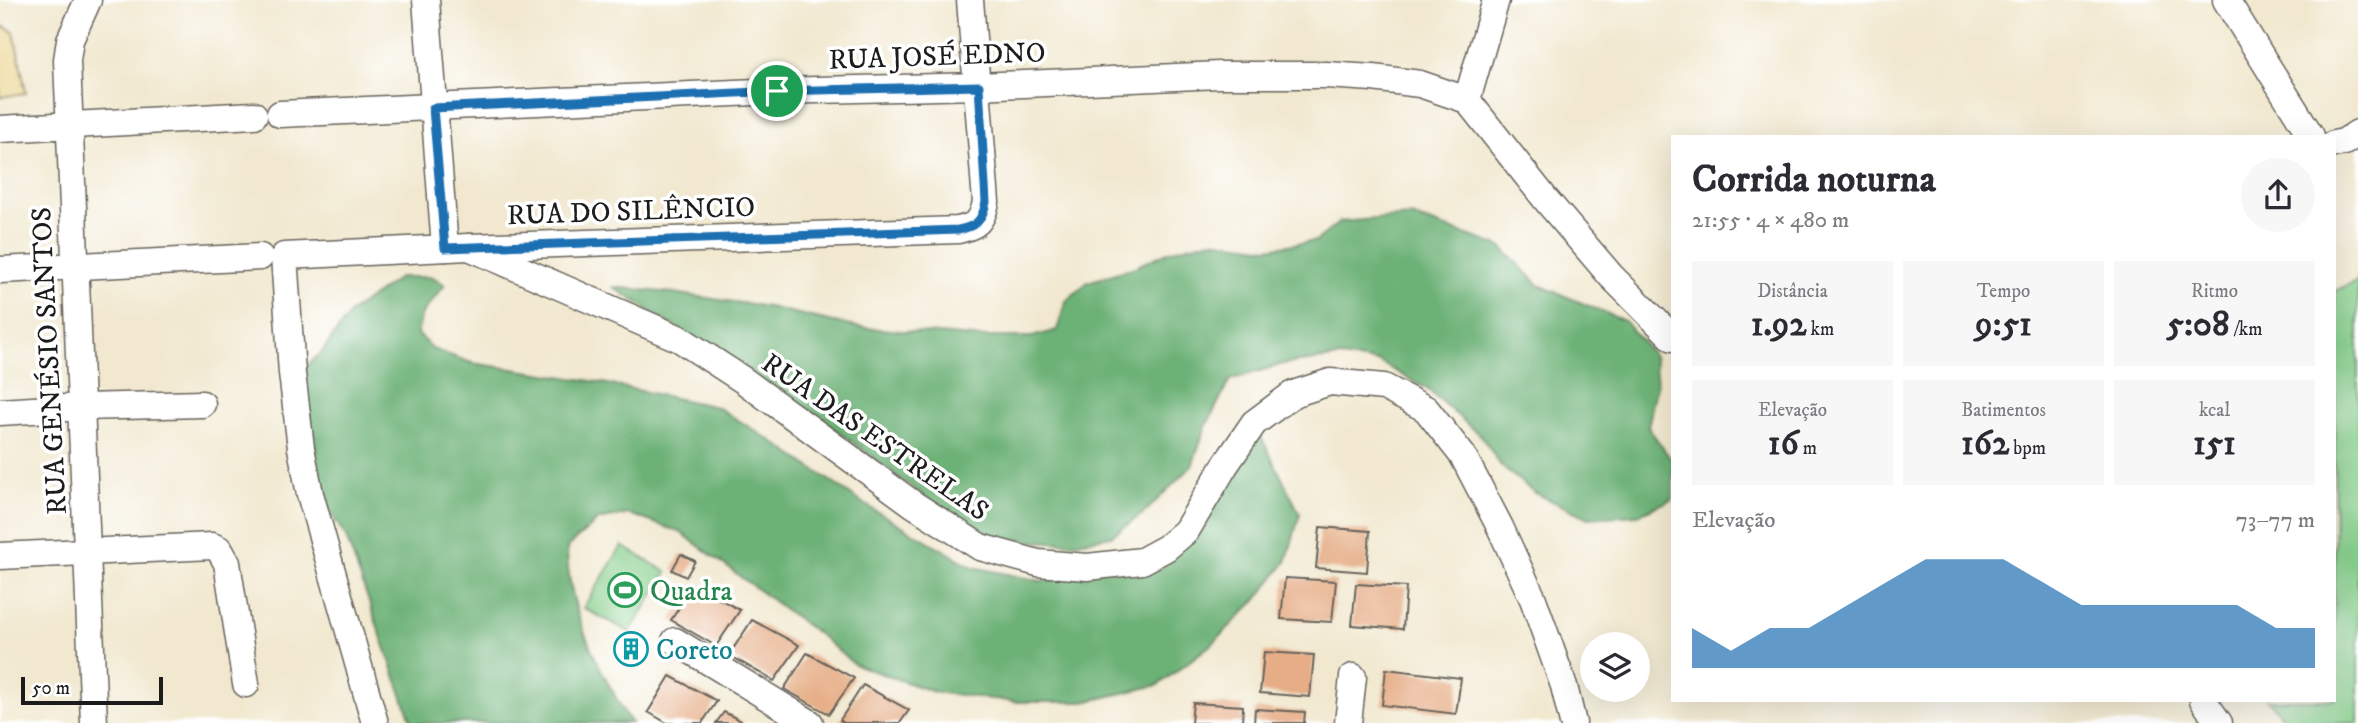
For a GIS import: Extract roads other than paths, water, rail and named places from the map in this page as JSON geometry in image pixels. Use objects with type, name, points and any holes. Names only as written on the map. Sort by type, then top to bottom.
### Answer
[{"type":"street","name":"RUA GENÉSIO SANTOS","points":[[88,0],[70,40],[67,60],[94,723]]},
{"type":"street","points":[[426,0],[433,108],[457,248]]},
{"type":"street","points":[[971,0],[979,86]]},
{"type":"street","points":[[1496,0],[1467,100],[1547,201],[1603,266],[1671,336]]},
{"type":"street","points":[[2226,0],[2310,135]]},
{"type":"street","name":"RUA JOSÉ EDNO","points":[[0,129],[777,91],[979,86],[1219,75],[1326,75],[1420,83],[1467,100]]},
{"type":"street","name":"RUA DO SILÊNCIO","points":[[0,270],[457,248],[958,230],[978,224],[984,214],[986,202],[979,86]]},
{"type":"street","points":[[2336,144],[2358,133]]},
{"type":"street","name":"RUA DAS ESTRELAS","points":[[457,248],[680,339],[743,380],[913,504],[980,547],[1038,563],[1087,567],[1142,561],[1166,548],[1186,531],[1254,423],[1293,394],[1330,382],[1384,387],[1426,409],[1463,456],[1533,599],[1564,687],[1573,723]]},
{"type":"street","points":[[272,257],[310,494],[375,723]]},
{"type":"street","points":[[0,412],[202,404]]},
{"type":"street","points":[[0,556],[212,546],[219,549],[227,563],[246,684]]},
{"type":"street","points":[[675,640],[810,723]]},
{"type":"street","points":[[1348,723],[1353,677]]},
{"type":"street","points":[[2204,702],[2219,723]]},
{"type":"place","name":"Quadra","points":[[625,590]]},
{"type":"place","name":"Coreto","points":[[631,649]]}]
